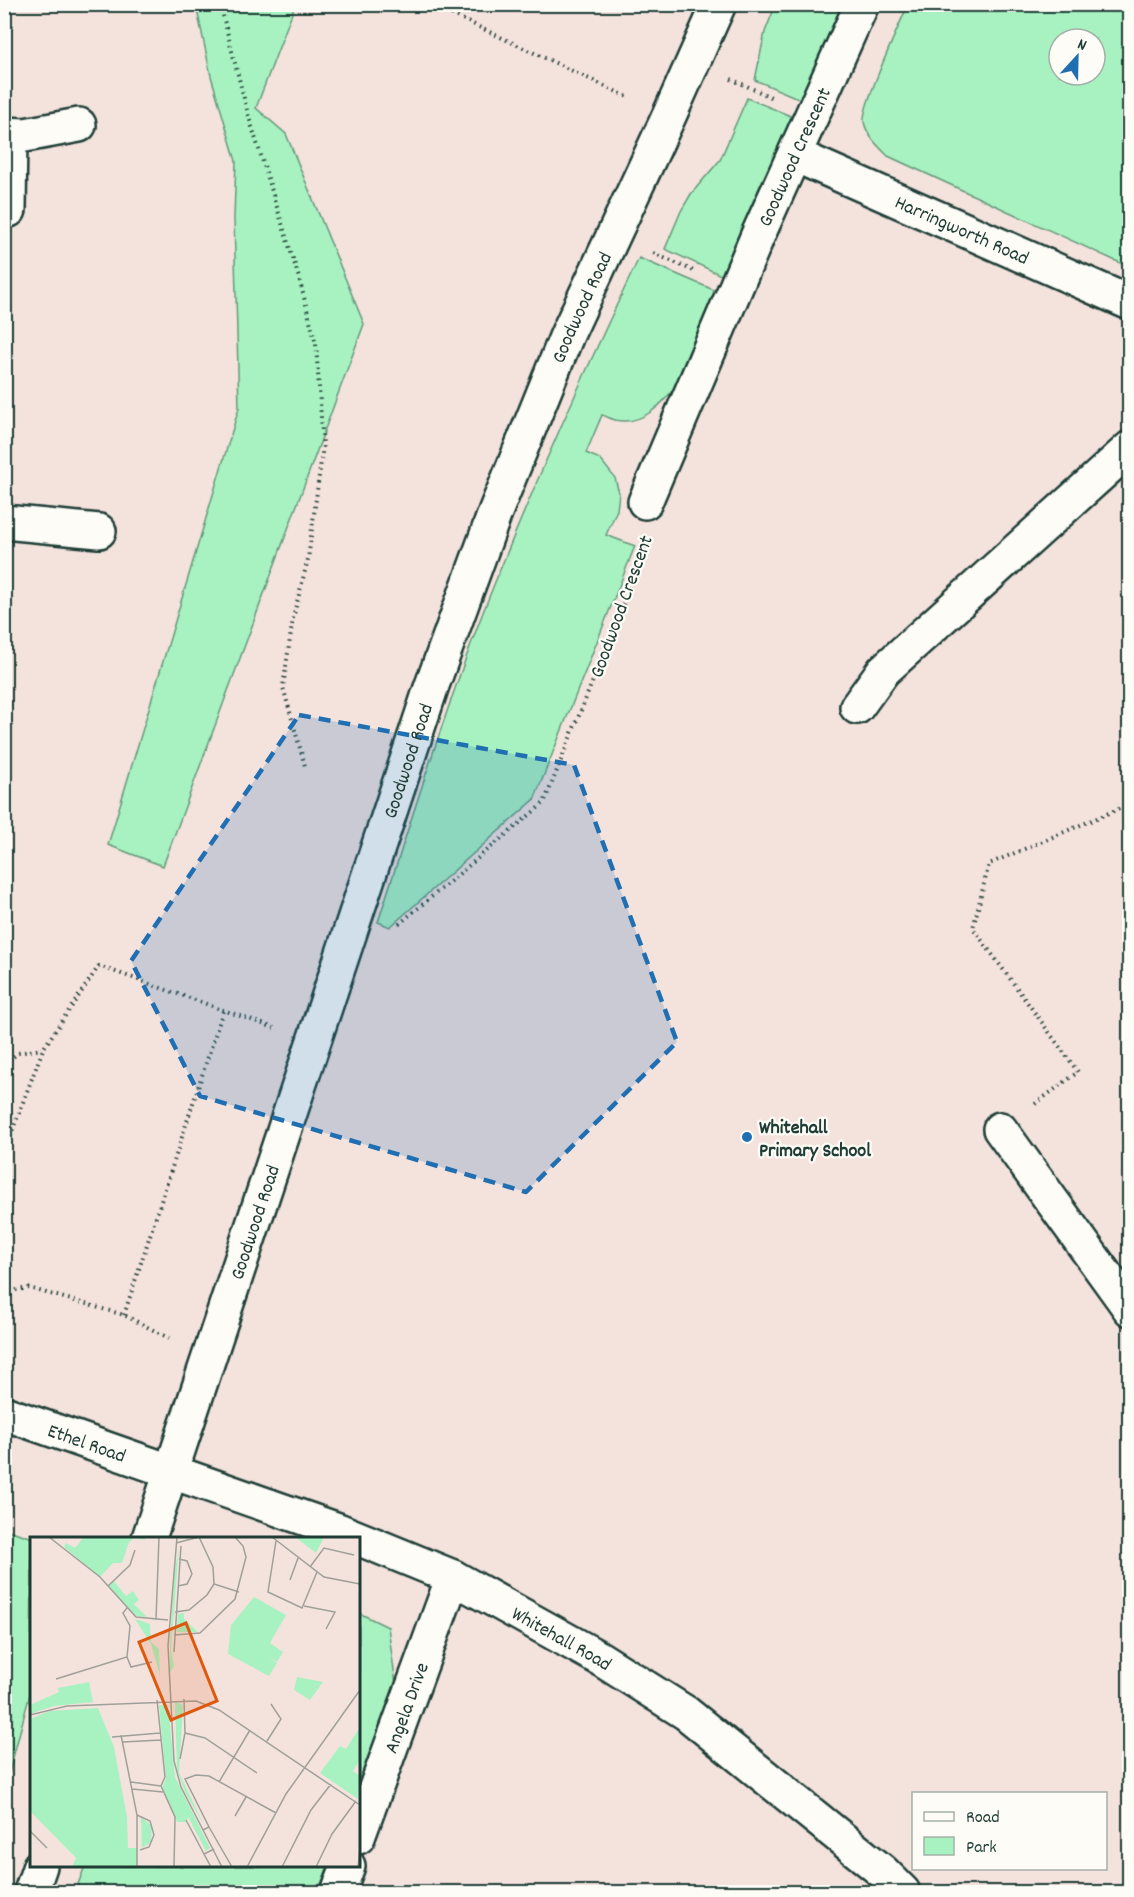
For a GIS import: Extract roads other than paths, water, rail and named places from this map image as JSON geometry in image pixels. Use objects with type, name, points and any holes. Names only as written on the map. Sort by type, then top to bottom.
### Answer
[{"type":"street","name":"Goodwood Road","points":[[150,1537],[431,688],[492,522],[567,335],[669,116],[718,4]]},
{"type":"street","name":"Goodwood Crescent","points":[[645,502],[735,289],[862,4]]},
{"type":"street","points":[[9,210],[7,134],[25,135],[79,125]]},
{"type":"street","name":"Harringworth Road","points":[[795,155],[1130,303]]},
{"type":"street","points":[[857,707],[883,671],[1130,448]]},
{"type":"street","points":[[4,522],[99,531]]},
{"type":"street","points":[[1000,1129],[1130,1309]]},
{"type":"street","name":"Ethel Road","points":[[4,1413],[171,1470]]},
{"type":"street","name":"Whitehall Road","points":[[171,1470],[355,1537]]},
{"type":"street","name":"Whitehall Road","points":[[360,1539],[453,1577],[599,1658],[686,1713],[882,1871],[903,1893]]},
{"type":"street","name":"Angela Drive","points":[[360,1832],[453,1577]]},
{"type":"street","points":[[31,1893],[40,1867]]},
{"type":"street","points":[[338,1893],[348,1867]]},
{"type":"place","name":"Whitehall Primary School","points":[[747,1137]]}]
